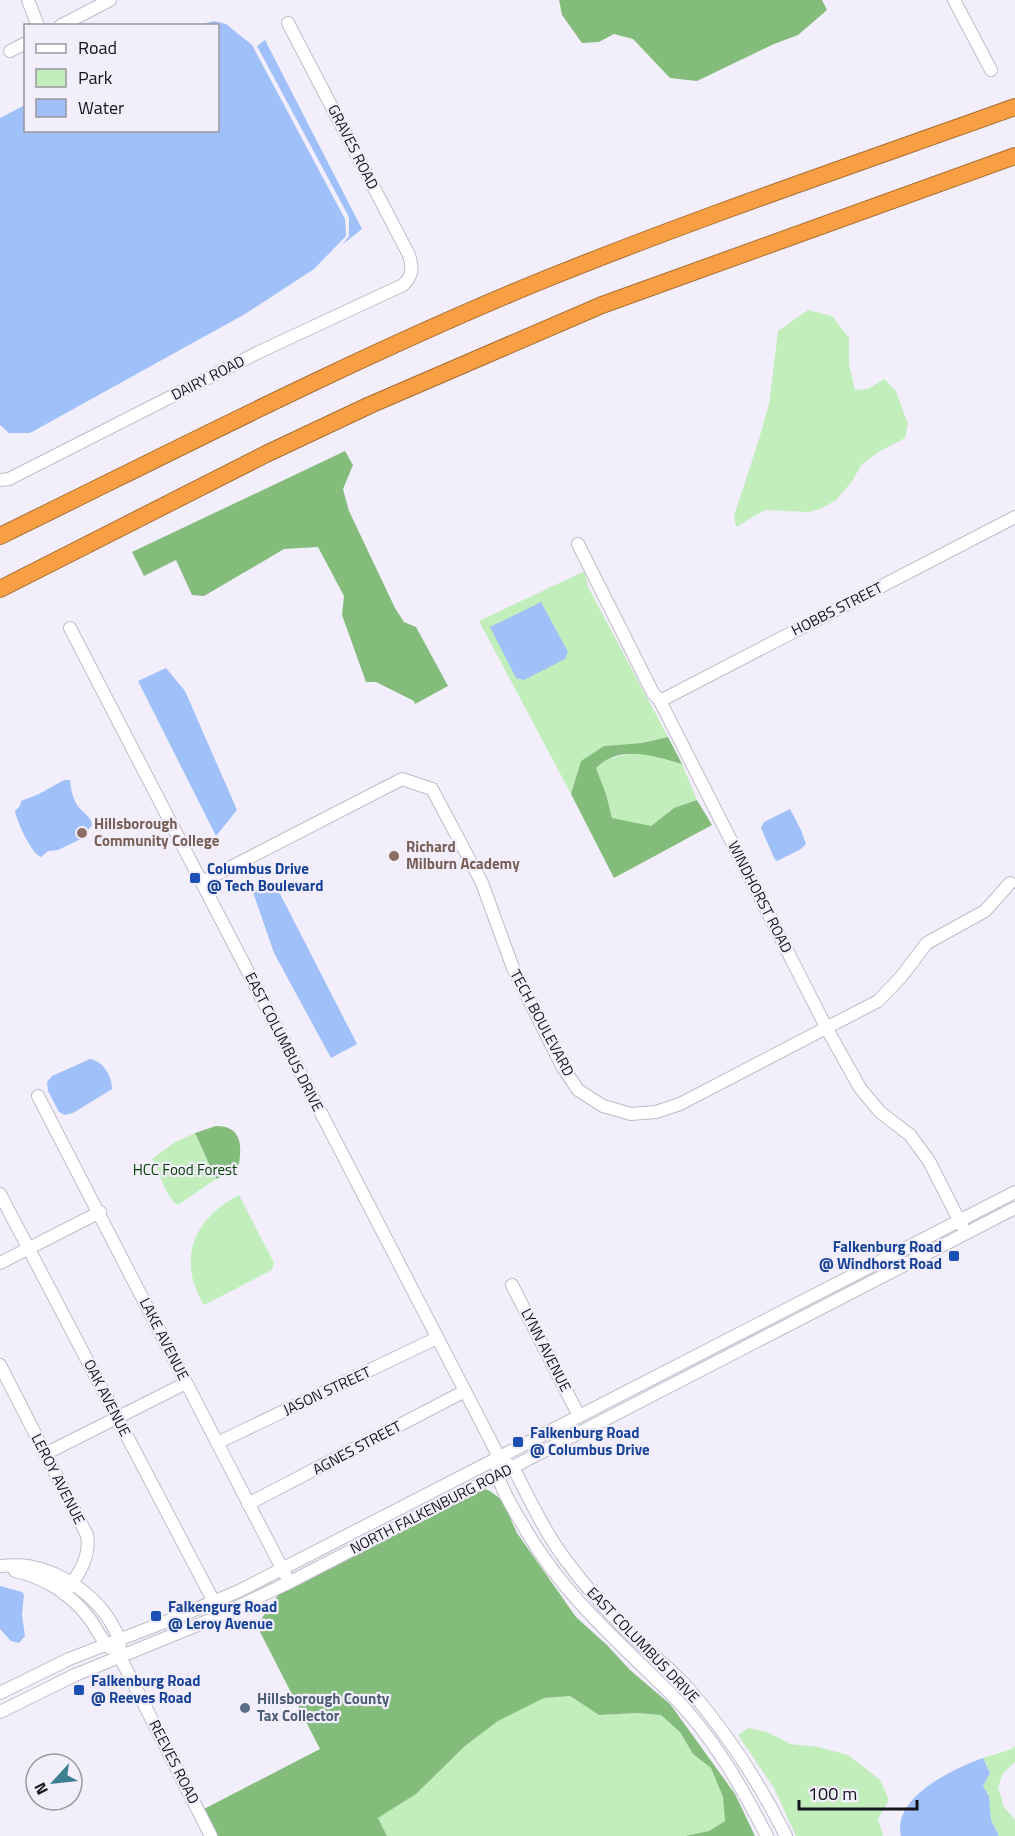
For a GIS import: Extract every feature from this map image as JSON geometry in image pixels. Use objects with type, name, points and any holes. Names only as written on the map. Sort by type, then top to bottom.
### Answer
[{"type":"highway","points":[[0,536],[330,374],[532,285],[672,231],[1015,107]]},
{"type":"highway","points":[[0,589],[266,454],[370,405],[581,314],[650,286],[1015,156]]},
{"type":"street","points":[[28,0],[37,24]]},
{"type":"street","points":[[64,24],[109,0]]},
{"type":"street","points":[[954,0],[991,70]]},
{"type":"street","name":"GRAVES ROAD","points":[[288,23],[409,255],[412,273]]},
{"type":"street","points":[[10,51],[24,44]]},
{"type":"street","name":"DAIRY ROAD","points":[[0,480],[9,479],[257,353],[403,285],[412,273]]},
{"type":"street","name":"HOBBS STREET","points":[[660,701],[1015,517]]},
{"type":"street","name":"WINDHORST ROAD","points":[[578,543],[653,693],[660,701],[827,1029],[860,1088],[880,1112],[909,1135],[929,1161],[966,1234]]},
{"type":"street","name":"EAST COLUMBUS DRIVE","points":[[70,628],[498,1456],[513,1467],[563,1557],[599,1601],[624,1628],[671,1670],[723,1730],[763,1791],[786,1836]]},
{"type":"street","name":"TECH BOULEVARD","points":[[202,882],[402,779],[432,789],[482,883],[513,968],[562,1066],[578,1090],[603,1106],[631,1113],[656,1112],[680,1104],[878,1001],[902,977],[927,944],[985,911],[1010,883]]},
{"type":"street","name":"LAKE AVENUE","points":[[38,1096],[290,1582]]},
{"type":"street","name":"NORTH FALKENBURG ROAD","points":[[0,1693],[69,1659],[214,1602],[283,1569],[498,1456],[1015,1192]]},
{"type":"street","name":"OAK AVENUE","points":[[0,1194],[214,1602]]},
{"type":"street","name":"NORTH FALKENBURG ROAD","points":[[0,1712],[75,1675],[219,1616],[290,1582],[1015,1208]]},
{"type":"street","points":[[0,1263],[100,1212]]},
{"type":"street","name":"LYNN AVENUE","points":[[512,1285],[579,1416]]},
{"type":"street","name":"JASON STREET","points":[[216,1443],[437,1338]]},
{"type":"street","name":"LEROY AVENUE","points":[[0,1365],[87,1534],[87,1558],[64,1594]]},
{"type":"street","points":[[45,1454],[186,1383]]},
{"type":"street","name":"AGNES STREET","points":[[248,1504],[465,1391]]},
{"type":"street","name":"EAST COLUMBUS DRIVE","points":[[498,1456],[498,1475],[528,1534],[552,1568],[588,1614],[674,1697],[709,1739],[738,1783],[767,1836]]},
{"type":"street","points":[[0,1567],[25,1565],[41,1569],[72,1583],[97,1605],[115,1629],[119,1640],[120,1657]]},
{"type":"street","points":[[0,1567],[34,1576],[64,1594],[88,1616],[106,1645],[120,1657]]},
{"type":"street","name":"REEVES ROAD","points":[[120,1657],[211,1836]]},
{"type":"street","points":[[658,1682],[671,1670]]},
{"type":"green space","points":[[559,0],[822,0],[827,10],[798,35],[697,81],[670,78],[633,39],[614,34],[599,42],[582,43],[562,15]]},
{"type":"green space","points":[[808,310],[832,316],[849,338],[849,364],[855,390],[868,389],[884,379],[896,391],[908,424],[905,438],[880,451],[861,465],[853,480],[836,500],[820,509],[809,512],[765,510],[736,527],[734,516],[769,404],[778,331]]},
{"type":"green space","points":[[345,451],[353,465],[343,489],[349,511],[395,608],[404,622],[416,627],[448,686],[415,704],[414,701],[376,682],[366,682],[342,615],[344,596],[318,547],[284,549],[204,596],[192,595],[176,560],[144,576],[132,552]]},
{"type":"green space","points":[[585,571],[588,587],[668,737],[642,743],[604,746],[581,761],[571,794],[479,621]]},
{"type":"green space","points":[[668,737],[682,764],[648,755],[626,754],[615,756],[596,768],[612,818],[651,826],[674,808],[697,800],[712,825],[614,878],[571,794],[581,761],[604,746],[642,743]]},
{"type":"green space","points":[[636,752],[682,764],[697,800],[674,808],[651,826],[612,819],[596,768],[604,760]]},
{"type":"green space","name":"HCC Food Forest","points":[[216,1126],[231,1129],[235,1133],[240,1143],[240,1150],[239,1164],[227,1174],[216,1179],[195,1133]]},
{"type":"green space","name":"HCC Food Forest","points":[[195,1133],[216,1179],[178,1205],[169,1196],[152,1159],[175,1142]]},
{"type":"green space","points":[[239,1195],[274,1263],[272,1270],[204,1305],[191,1272],[194,1241],[211,1215],[223,1204]]},
{"type":"green space","points":[[482,1488],[502,1500],[517,1533],[576,1617],[630,1670],[670,1704],[735,1794],[755,1836],[685,1836],[709,1831],[725,1821],[723,1797],[711,1768],[693,1754],[680,1732],[661,1715],[637,1713],[599,1715],[570,1696],[544,1698],[498,1721],[465,1746],[416,1794],[378,1818],[387,1836],[217,1836],[204,1809],[320,1749],[258,1628],[260,1621],[280,1592]]},
{"type":"green space","points":[[570,1696],[599,1715],[638,1713],[661,1715],[680,1732],[693,1754],[711,1768],[723,1797],[725,1821],[709,1831],[685,1836],[387,1836],[378,1818],[416,1794],[465,1746],[498,1721],[544,1698]]},
{"type":"green space","points":[[748,1728],[767,1732],[791,1744],[818,1747],[848,1755],[880,1780],[889,1800],[878,1819],[883,1836],[796,1836],[774,1788],[738,1735]]},
{"type":"green space","points":[[1015,1746],[1015,1762],[1003,1773],[998,1787],[1004,1807],[1015,1820],[1015,1836],[999,1836],[991,1820],[989,1796],[983,1786],[990,1773],[983,1758]]},
{"type":"water","points":[[214,21],[226,24],[252,45],[345,219],[346,236],[314,269],[245,314],[30,433],[9,433],[0,425],[0,118],[24,106],[24,132],[219,132],[219,24],[203,24]]},
{"type":"water","points":[[265,40],[362,229],[343,244],[349,236],[349,217],[257,46]]},
{"type":"water","points":[[541,602],[568,652],[565,659],[524,680],[516,678],[490,627]]},
{"type":"water","points":[[166,668],[185,691],[237,810],[216,836],[138,681]]},
{"type":"water","points":[[64,780],[70,780],[75,802],[90,819],[92,825],[81,839],[58,850],[48,851],[41,857],[29,844],[15,811],[21,801]]},
{"type":"water","points":[[790,809],[806,844],[777,861],[761,828],[764,822]]},
{"type":"water","points":[[267,883],[277,888],[357,1044],[331,1058],[274,953],[253,892]]},
{"type":"water","points":[[90,1059],[95,1060],[106,1070],[112,1089],[73,1113],[65,1115],[59,1112],[48,1091],[47,1082],[52,1076]]},
{"type":"water","points":[[0,1586],[22,1592],[24,1595],[22,1615],[25,1636],[19,1643],[11,1641],[0,1629]]},
{"type":"water","points":[[983,1758],[990,1773],[983,1786],[989,1796],[991,1820],[999,1836],[901,1836],[901,1822],[906,1809],[915,1797],[941,1777]]},
{"type":"place","name":"Hillsborough Community College","points":[[82,833]]},
{"type":"place","name":"Richard Milburn Academy","points":[[394,856]]},
{"type":"place","name":"Columbus Drive @ Tech Boulevard","points":[[195,878]]},
{"type":"place","name":"Falkenburg Road @ Windhorst Road","points":[[954,1256]]},
{"type":"place","name":"Falkenburg Road @ Columbus Drive","points":[[518,1442]]},
{"type":"place","name":"Falkengurg Road @ Leroy Avenue","points":[[156,1616]]},
{"type":"place","name":"Falkenburg Road @ Reeves Road","points":[[79,1690]]},
{"type":"place","name":"Hillsborough County Tax Collector","points":[[245,1708]]}]
